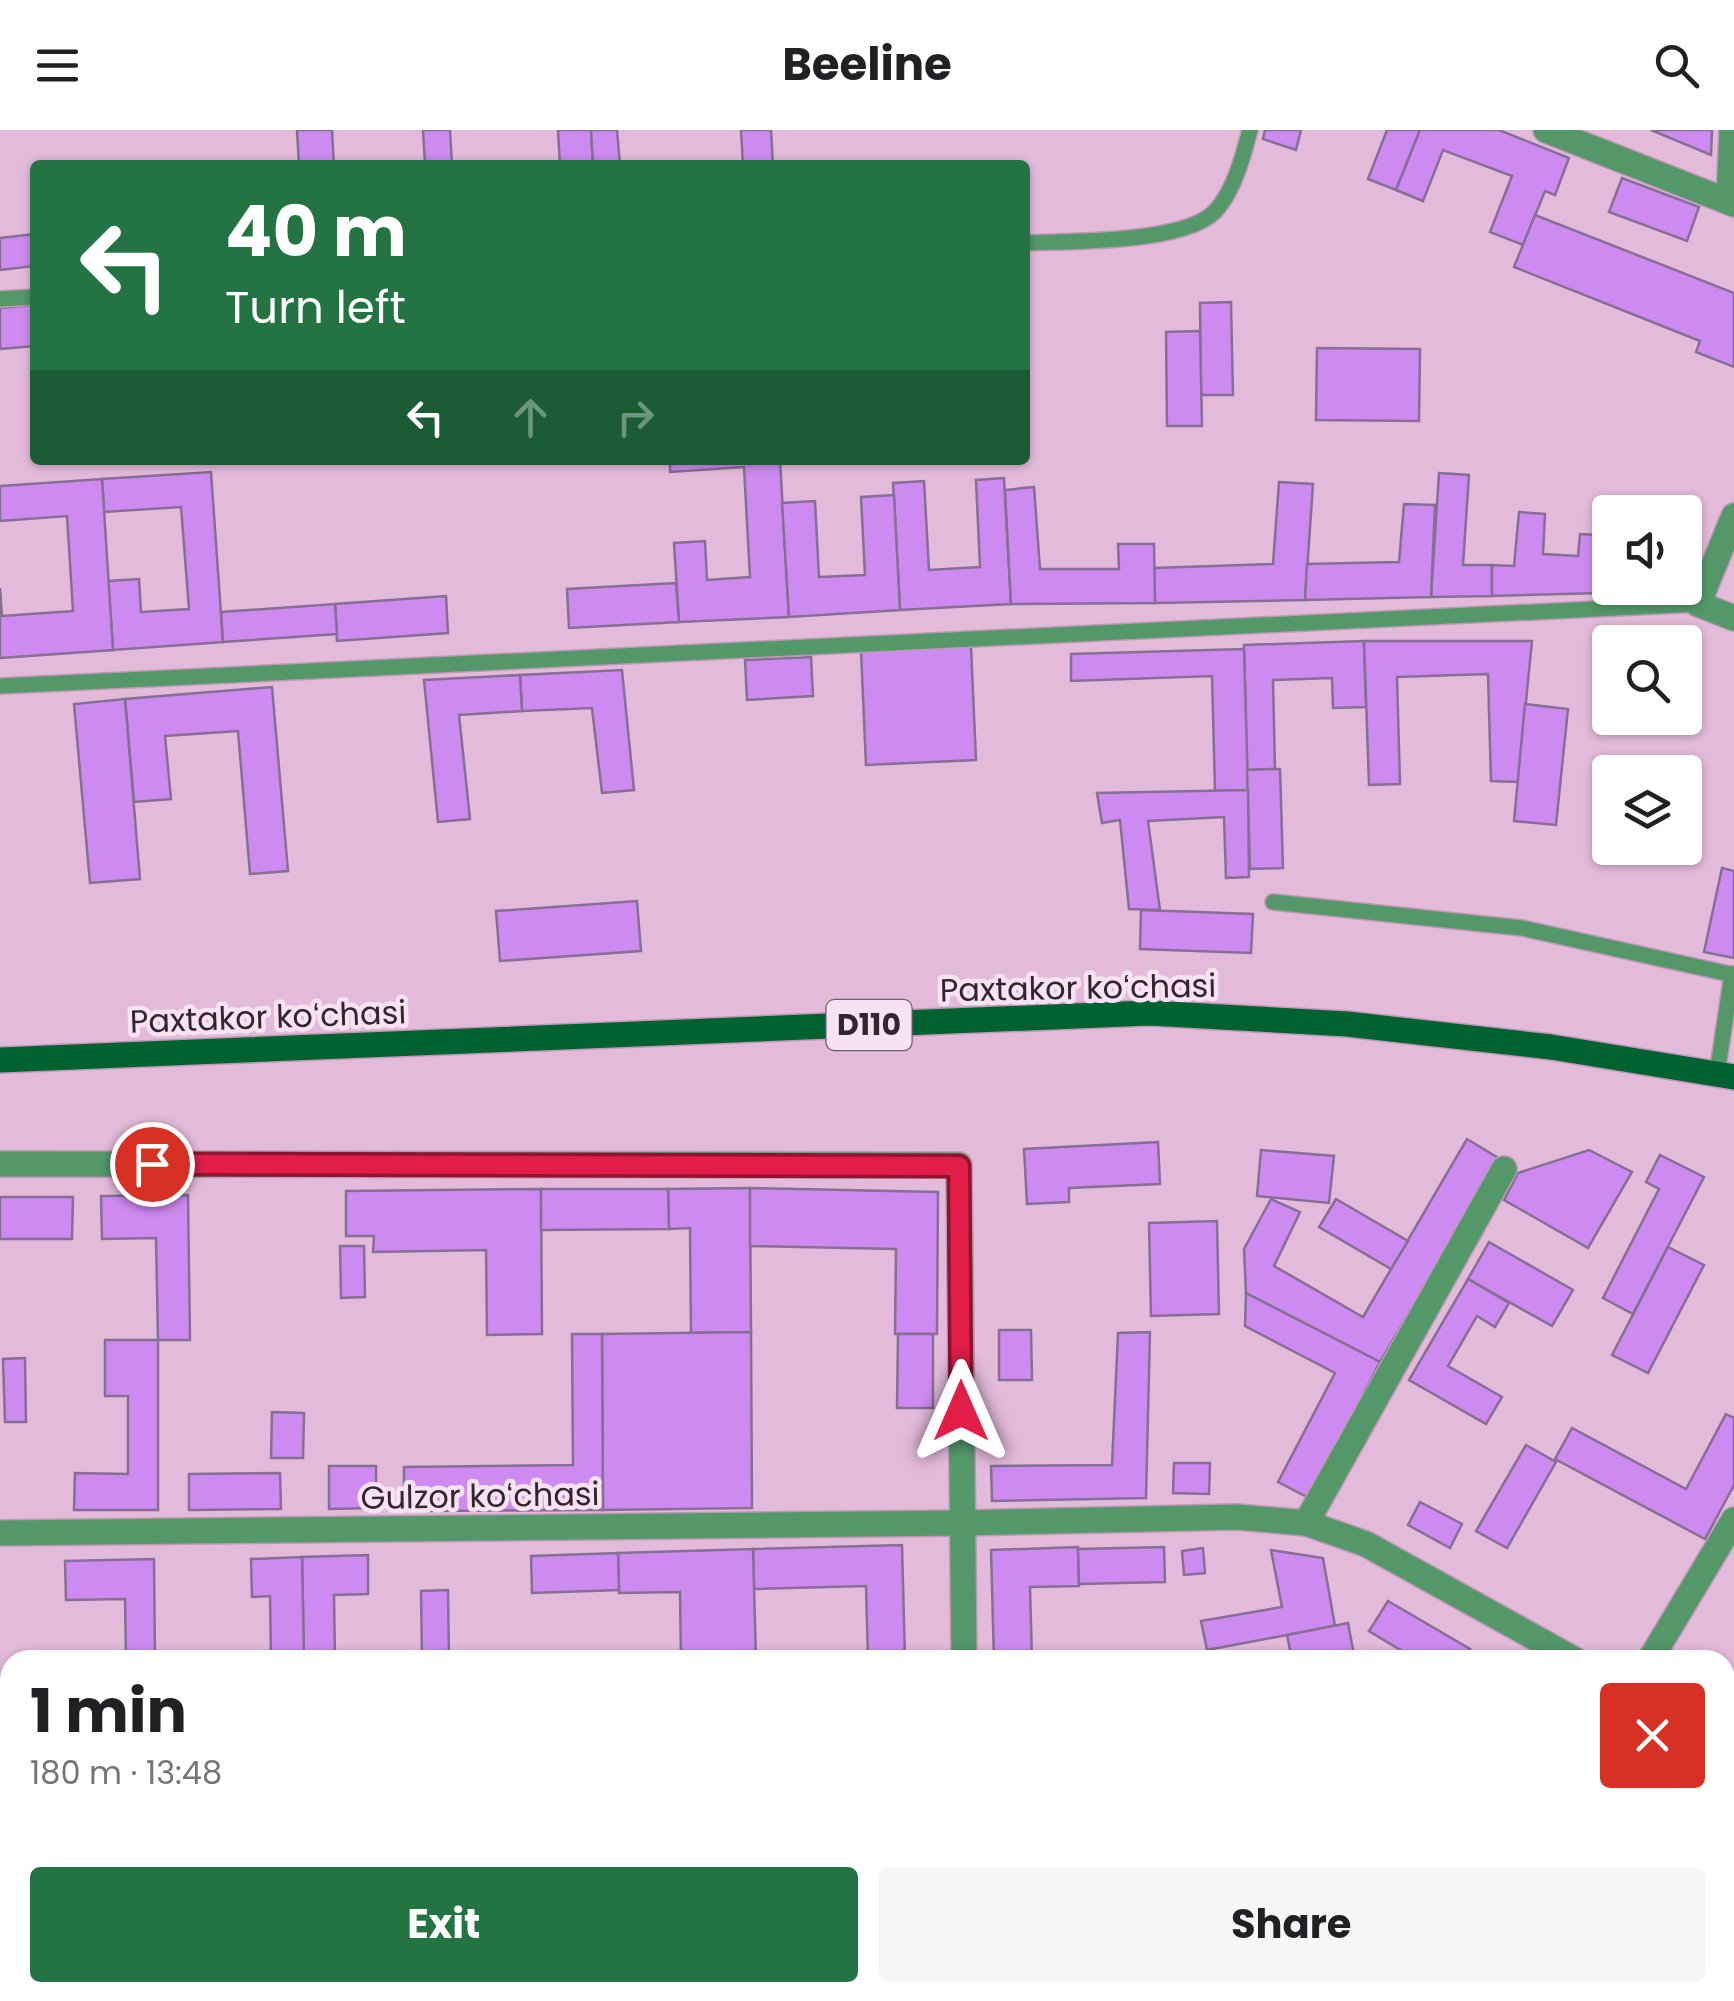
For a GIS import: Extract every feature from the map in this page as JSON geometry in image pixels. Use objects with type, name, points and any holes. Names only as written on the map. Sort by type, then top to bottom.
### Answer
[{"type":"main road","name":"Paxtakor koʻchasi","points":[[0,1060],[1148,1014],[1347,1024],[1550,1047],[1726,1075]]},
{"type":"street","points":[[1546,130],[1732,202],[1732,130]]},
{"type":"street","points":[[1702,594],[1734,516]]},
{"type":"street","points":[[1701,605],[1734,618]]},
{"type":"street","points":[[0,1164],[959,1166],[964,1650]]},
{"type":"street","points":[[1306,1523],[1504,1169]]},
{"type":"street","name":"Gulzor koʻchasi","points":[[0,1533],[962,1523],[1237,1516],[1306,1523],[1366,1544],[1557,1650]]},
{"type":"street","points":[[1656,1650],[1734,1520]]},
{"type":"lane","points":[[1030,243],[1128,238],[1186,230],[1217,210],[1242,161],[1250,130]]},
{"type":"lane","points":[[0,298],[30,296]]},
{"type":"lane","points":[[0,686],[1677,605]]},
{"type":"lane","points":[[1273,902],[1522,928],[1733,974],[1726,1075]]},
{"type":"building","points":[[297,130],[332,130],[334,160],[299,160]]},
{"type":"building","points":[[423,130],[450,130],[452,160],[425,160]]},
{"type":"building","points":[[558,130],[591,130],[593,160],[560,160]]},
{"type":"building","points":[[591,130],[617,130],[620,160],[593,160]]},
{"type":"building","points":[[741,130],[771,130],[773,160],[743,160]]},
{"type":"building","points":[[1265,130],[1301,130],[1296,150],[1263,139]]},
{"type":"building","points":[[1387,130],[1420,130],[1396,190],[1368,179]]},
{"type":"building","points":[[1420,130],[1499,130],[1569,158],[1555,195],[1545,191],[1523,245],[1490,232],[1512,176],[1443,150],[1423,201],[1396,190]]},
{"type":"building","points":[[1651,130],[1712,130],[1711,155]]},
{"type":"building","points":[[1622,178],[1699,207],[1687,241],[1609,212]]},
{"type":"building","points":[[1535,215],[1734,293],[1734,367],[1696,352],[1700,341],[1514,267]]},
{"type":"building","points":[[30,235],[30,267],[0,270],[0,238]]},
{"type":"building","points":[[1231,302],[1233,395],[1201,395],[1200,303]]},
{"type":"building","points":[[30,305],[30,346],[0,349],[0,308]]},
{"type":"building","points":[[1200,331],[1202,426],[1167,426],[1166,332]]},
{"type":"building","points":[[1317,348],[1420,349],[1419,421],[1316,420]]},
{"type":"building","points":[[670,465],[780,465],[789,617],[679,622],[674,543],[705,541],[707,580],[750,577],[744,467],[670,472]]},
{"type":"building","points":[[211,472],[223,642],[113,650],[108,581],[139,579],[141,612],[189,609],[181,507],[104,512],[102,479]]},
{"type":"building","points":[[1439,473],[1469,475],[1463,565],[1492,565],[1492,596],[1431,597]]},
{"type":"building","points":[[1004,478],[1011,604],[900,610],[893,483],[924,481],[929,570],[980,567],[976,480]]},
{"type":"building","points":[[102,479],[113,650],[0,658],[0,588],[2,616],[73,611],[67,516],[0,521],[0,486]]},
{"type":"building","points":[[1279,482],[1313,484],[1305,600],[1155,603],[1154,568],[1273,564]]},
{"type":"building","points":[[1034,487],[1040,569],[1119,569],[1118,544],[1154,544],[1155,603],[1011,604],[1005,490]]},
{"type":"building","points":[[894,495],[900,610],[789,617],[782,503],[815,501],[819,577],[865,575],[861,497]]},
{"type":"building","points":[[1404,504],[1435,505],[1431,597],[1305,600],[1307,564],[1399,562]]},
{"type":"building","points":[[1519,512],[1545,514],[1543,554],[1578,556],[1580,534],[1592,535],[1592,593],[1492,596],[1492,565],[1514,566]]},
{"type":"building","points":[[676,583],[679,622],[569,628],[567,589]]},
{"type":"building","points":[[446,596],[448,633],[337,641],[335,604]]},
{"type":"building","points":[[335,604],[337,634],[223,642],[221,612]]},
{"type":"building","points":[[1364,641],[1366,707],[1333,708],[1332,678],[1273,680],[1275,769],[1247,770],[1244,645]]},
{"type":"building","points":[[1364,641],[1532,641],[1518,782],[1491,781],[1488,674],[1397,677],[1400,784],[1369,785]]},
{"type":"building","points":[[971,646],[976,760],[866,765],[861,651]]},
{"type":"building","points":[[1244,649],[1248,790],[1215,791],[1212,676],[1071,681],[1071,654]]},
{"type":"building","points":[[811,657],[813,696],[747,700],[745,660]]},
{"type":"building","points":[[622,670],[634,790],[602,793],[592,708],[522,711],[520,675]]},
{"type":"building","points":[[520,675],[522,711],[459,715],[470,819],[438,822],[424,680]]},
{"type":"building","points":[[272,687],[288,871],[250,874],[238,731],[165,736],[171,799],[134,802],[125,699]]},
{"type":"building","points":[[125,699],[140,879],[90,883],[74,704]]},
{"type":"building","points":[[1525,704],[1568,709],[1556,825],[1514,821]]},
{"type":"building","points":[[1280,769],[1283,868],[1250,869],[1247,770]]},
{"type":"building","points":[[1248,790],[1249,877],[1226,878],[1224,817],[1148,821],[1160,910],[1129,909],[1120,820],[1102,823],[1097,793]]},
{"type":"building","points":[[1722,868],[1734,871],[1734,958],[1704,952]]},
{"type":"building","points":[[637,901],[641,951],[500,961],[496,911]]},
{"type":"building","points":[[1141,910],[1253,914],[1251,953],[1140,949]]},
{"type":"building","points":[[1467,1139],[1500,1159],[1380,1362],[1246,1293],[1244,1249],[1271,1199],[1300,1212],[1274,1266],[1363,1317]]},
{"type":"building","points":[[1158,1142],[1160,1184],[1069,1188],[1069,1202],[1027,1204],[1024,1149]]},
{"type":"building","points":[[1261,1150],[1334,1156],[1329,1203],[1257,1196]]},
{"type":"building","points":[[1589,1150],[1632,1172],[1588,1248],[1504,1200],[1518,1173]]},
{"type":"building","points":[[1660,1155],[1704,1177],[1633,1314],[1603,1298],[1659,1189],[1646,1182]]},
{"type":"building","points":[[750,1188],[751,1332],[691,1333],[690,1228],[669,1229],[668,1189]]},
{"type":"building","points":[[750,1188],[938,1192],[937,1334],[895,1334],[896,1249],[750,1246]]},
{"type":"building","points":[[541,1189],[542,1334],[487,1335],[486,1250],[373,1252],[374,1236],[346,1236],[346,1191]]},
{"type":"building","points":[[541,1189],[668,1189],[669,1229],[541,1230]]},
{"type":"building","points":[[188,1195],[190,1340],[158,1340],[156,1238],[102,1239],[101,1196]]},
{"type":"building","points":[[0,1197],[73,1197],[72,1239],[0,1239]]},
{"type":"building","points":[[1336,1199],[1408,1241],[1391,1269],[1319,1227]]},
{"type":"building","points":[[1217,1221],[1219,1314],[1151,1316],[1149,1223]]},
{"type":"building","points":[[1489,1242],[1573,1290],[1552,1326],[1468,1279]]},
{"type":"building","points":[[340,1246],[364,1246],[365,1297],[341,1298]]},
{"type":"building","points":[[1668,1247],[1704,1265],[1648,1373],[1612,1355]]},
{"type":"building","points":[[1468,1279],[1509,1303],[1495,1327],[1477,1316],[1448,1366],[1502,1397],[1486,1424],[1409,1380]]},
{"type":"building","points":[[1246,1293],[1380,1362],[1309,1498],[1278,1482],[1335,1373],[1245,1326]]},
{"type":"building","points":[[999,1330],[1031,1330],[1032,1380],[999,1380]]},
{"type":"building","points":[[751,1332],[752,1508],[603,1510],[602,1334]]},
{"type":"building","points":[[1150,1332],[1146,1498],[992,1501],[991,1466],[1112,1465],[1118,1333]]},
{"type":"building","points":[[572,1334],[602,1334],[603,1510],[404,1511],[404,1467],[573,1465]]},
{"type":"building","points":[[898,1334],[933,1334],[933,1408],[897,1408]]},
{"type":"building","points":[[105,1340],[158,1340],[158,1510],[74,1510],[75,1473],[128,1474],[128,1396],[105,1396]]},
{"type":"building","points":[[25,1358],[26,1422],[5,1422],[3,1359]]},
{"type":"building","points":[[272,1412],[304,1413],[303,1458],[271,1458]]},
{"type":"building","points":[[1726,1414],[1734,1418],[1734,1485],[1705,1539],[1555,1459],[1572,1428],[1686,1489]]},
{"type":"building","points":[[1526,1445],[1556,1462],[1507,1548],[1476,1531]]},
{"type":"building","points":[[1174,1463],[1210,1463],[1209,1494],[1173,1493]]},
{"type":"building","points":[[329,1466],[376,1466],[376,1508],[329,1509]]},
{"type":"building","points":[[280,1473],[281,1509],[189,1510],[189,1474]]},
{"type":"building","points":[[1420,1502],[1462,1524],[1450,1548],[1408,1525]]},
{"type":"building","points":[[902,1545],[905,1650],[868,1650],[866,1586],[754,1589],[753,1549]]},
{"type":"building","points":[[1078,1547],[1079,1586],[1030,1587],[1032,1650],[994,1650],[991,1550]]},
{"type":"building","points":[[1164,1547],[1165,1582],[1079,1584],[1078,1549]]},
{"type":"building","points":[[1203,1548],[1205,1573],[1184,1575],[1182,1551]]},
{"type":"building","points":[[753,1549],[756,1650],[681,1650],[680,1592],[619,1593],[618,1553]]},
{"type":"building","points":[[1271,1550],[1323,1558],[1335,1626],[1207,1650],[1201,1621],[1282,1607]]},
{"type":"building","points":[[618,1553],[619,1590],[532,1593],[531,1556]]},
{"type":"building","points":[[368,1555],[368,1594],[334,1595],[335,1650],[304,1650],[302,1557]]},
{"type":"building","points":[[302,1557],[304,1650],[271,1650],[270,1596],[252,1597],[251,1559]]},
{"type":"building","points":[[154,1559],[155,1650],[126,1650],[125,1599],[66,1600],[65,1561]]},
{"type":"building","points":[[448,1590],[449,1650],[422,1650],[421,1591]]},
{"type":"building","points":[[1388,1601],[1470,1649],[1400,1650],[1369,1631]]},
{"type":"building","points":[[1348,1623],[1353,1650],[1290,1650],[1287,1635]]},
{"type":"route","points":[[152,1164],[959,1166],[961,1411]]}]
